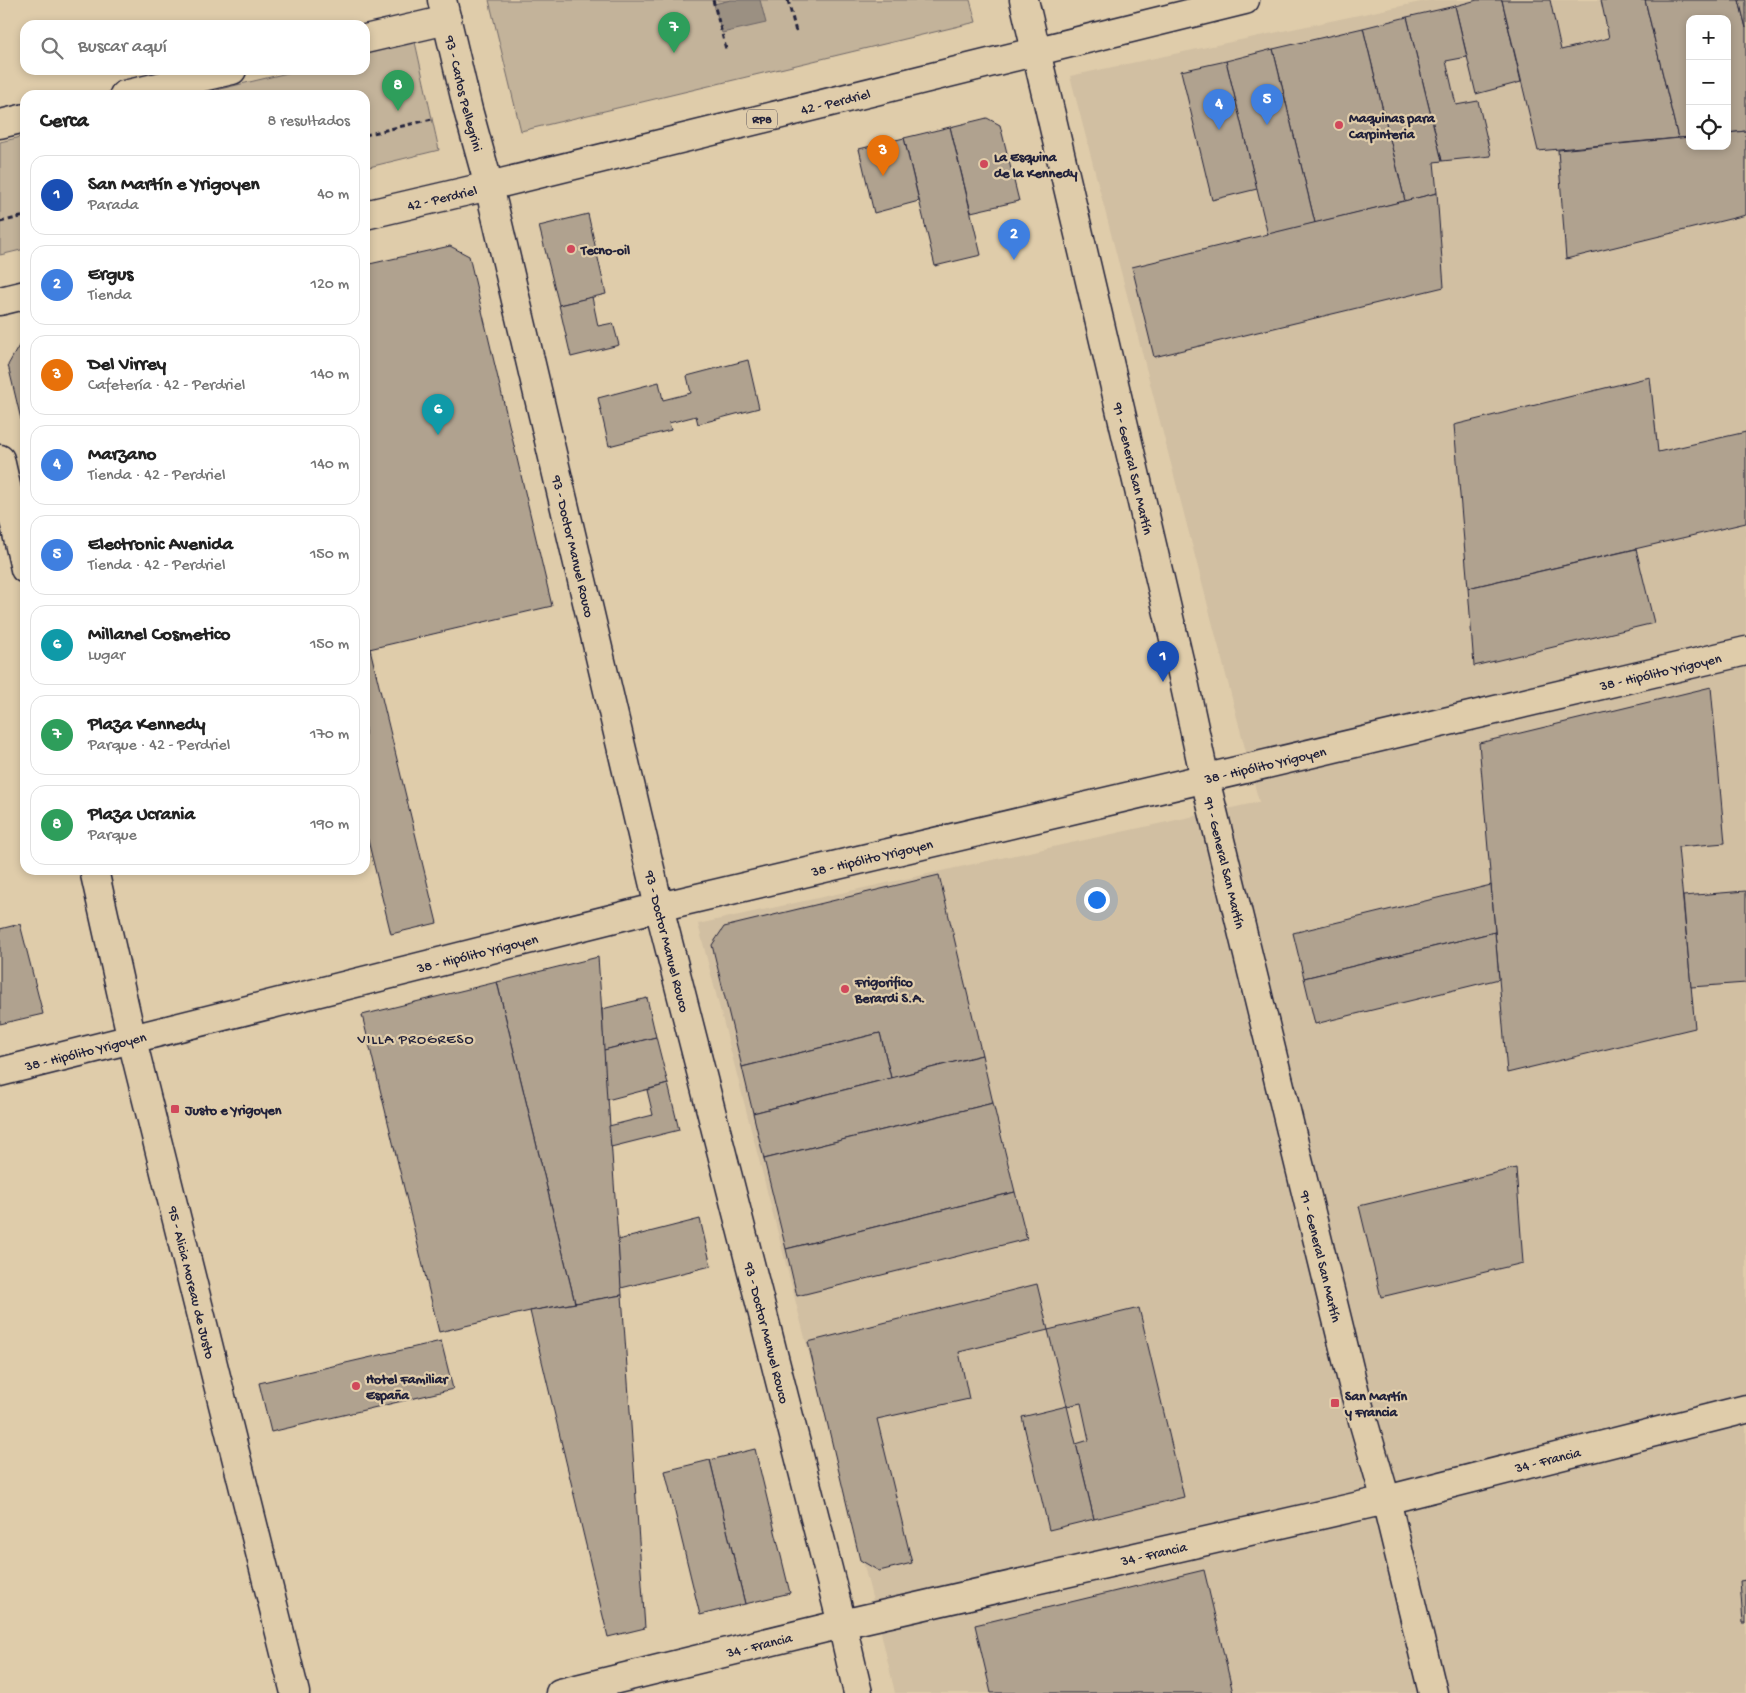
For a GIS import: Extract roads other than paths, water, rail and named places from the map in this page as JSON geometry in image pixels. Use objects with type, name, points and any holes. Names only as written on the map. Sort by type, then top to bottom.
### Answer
[{"type":"street","name":"91 - General San Martín","points":[[1024,0],[1183,677],[1205,780],[1355,1394],[1386,1500],[1433,1693]]},
{"type":"street","name":"42 - Perdriel","points":[[370,214],[1246,0]]},
{"type":"street","points":[[370,37],[444,10]]},
{"type":"street","name":"93 - Carlos Pellegrini","points":[[444,10],[468,110],[489,186]]},
{"type":"street","points":[[146,90],[210,75]]},
{"type":"street","points":[[0,124],[20,119]]},
{"type":"street","name":"93 - Doctor Manuel Rouco","points":[[489,186],[658,907],[842,1624],[858,1693]]},
{"type":"street","points":[[0,301],[20,296]]},
{"type":"street","points":[[0,459],[20,547]]},
{"type":"street","name":"38 - Hipólito Yrigoyen","points":[[0,1072],[658,907],[1205,780],[1746,651]]},
{"type":"street","name":"95 - Alicia Moreau de Justo","points":[[95,875],[132,1040],[295,1693]]},
{"type":"street","name":"34 - Francia","points":[[560,1693],[842,1624],[1386,1500],[1746,1409]]},
{"type":"place","name":"Plaza Kennedy","points":[[674,53]]},
{"type":"place","name":"Plaza Ucrania","points":[[398,111]]},
{"type":"place","name":"Electronic Avenida","points":[[1267,125]]},
{"type":"place","name":"Maquinas para Carpinteria","points":[[1339,125]]},
{"type":"place","name":"Marzano","points":[[1219,130]]},
{"type":"place","name":"La Esquina de la Kennedy","points":[[984,164]]},
{"type":"place","name":"Del Virrey","points":[[883,176]]},
{"type":"place","name":"Tecno-oil","points":[[571,249]]},
{"type":"place","name":"Ergus","points":[[1014,260]]},
{"type":"place","name":"Millanel Cosmetico","points":[[438,435]]},
{"type":"place","name":"San Martín e Yrigoyen","points":[[1163,682]]},
{"type":"place","name":"Frigorifico Berardi S.A.","points":[[845,989]]},
{"type":"place","name":"Justo e Yrigoyen","points":[[175,1109]]},
{"type":"place","name":"Hotel Familiar España","points":[[356,1386]]},
{"type":"place","name":"San Martín y Francia","points":[[1335,1403]]},
{"type":"district","name":"VILLA PROGRESO","points":[[416,1038]]}]
